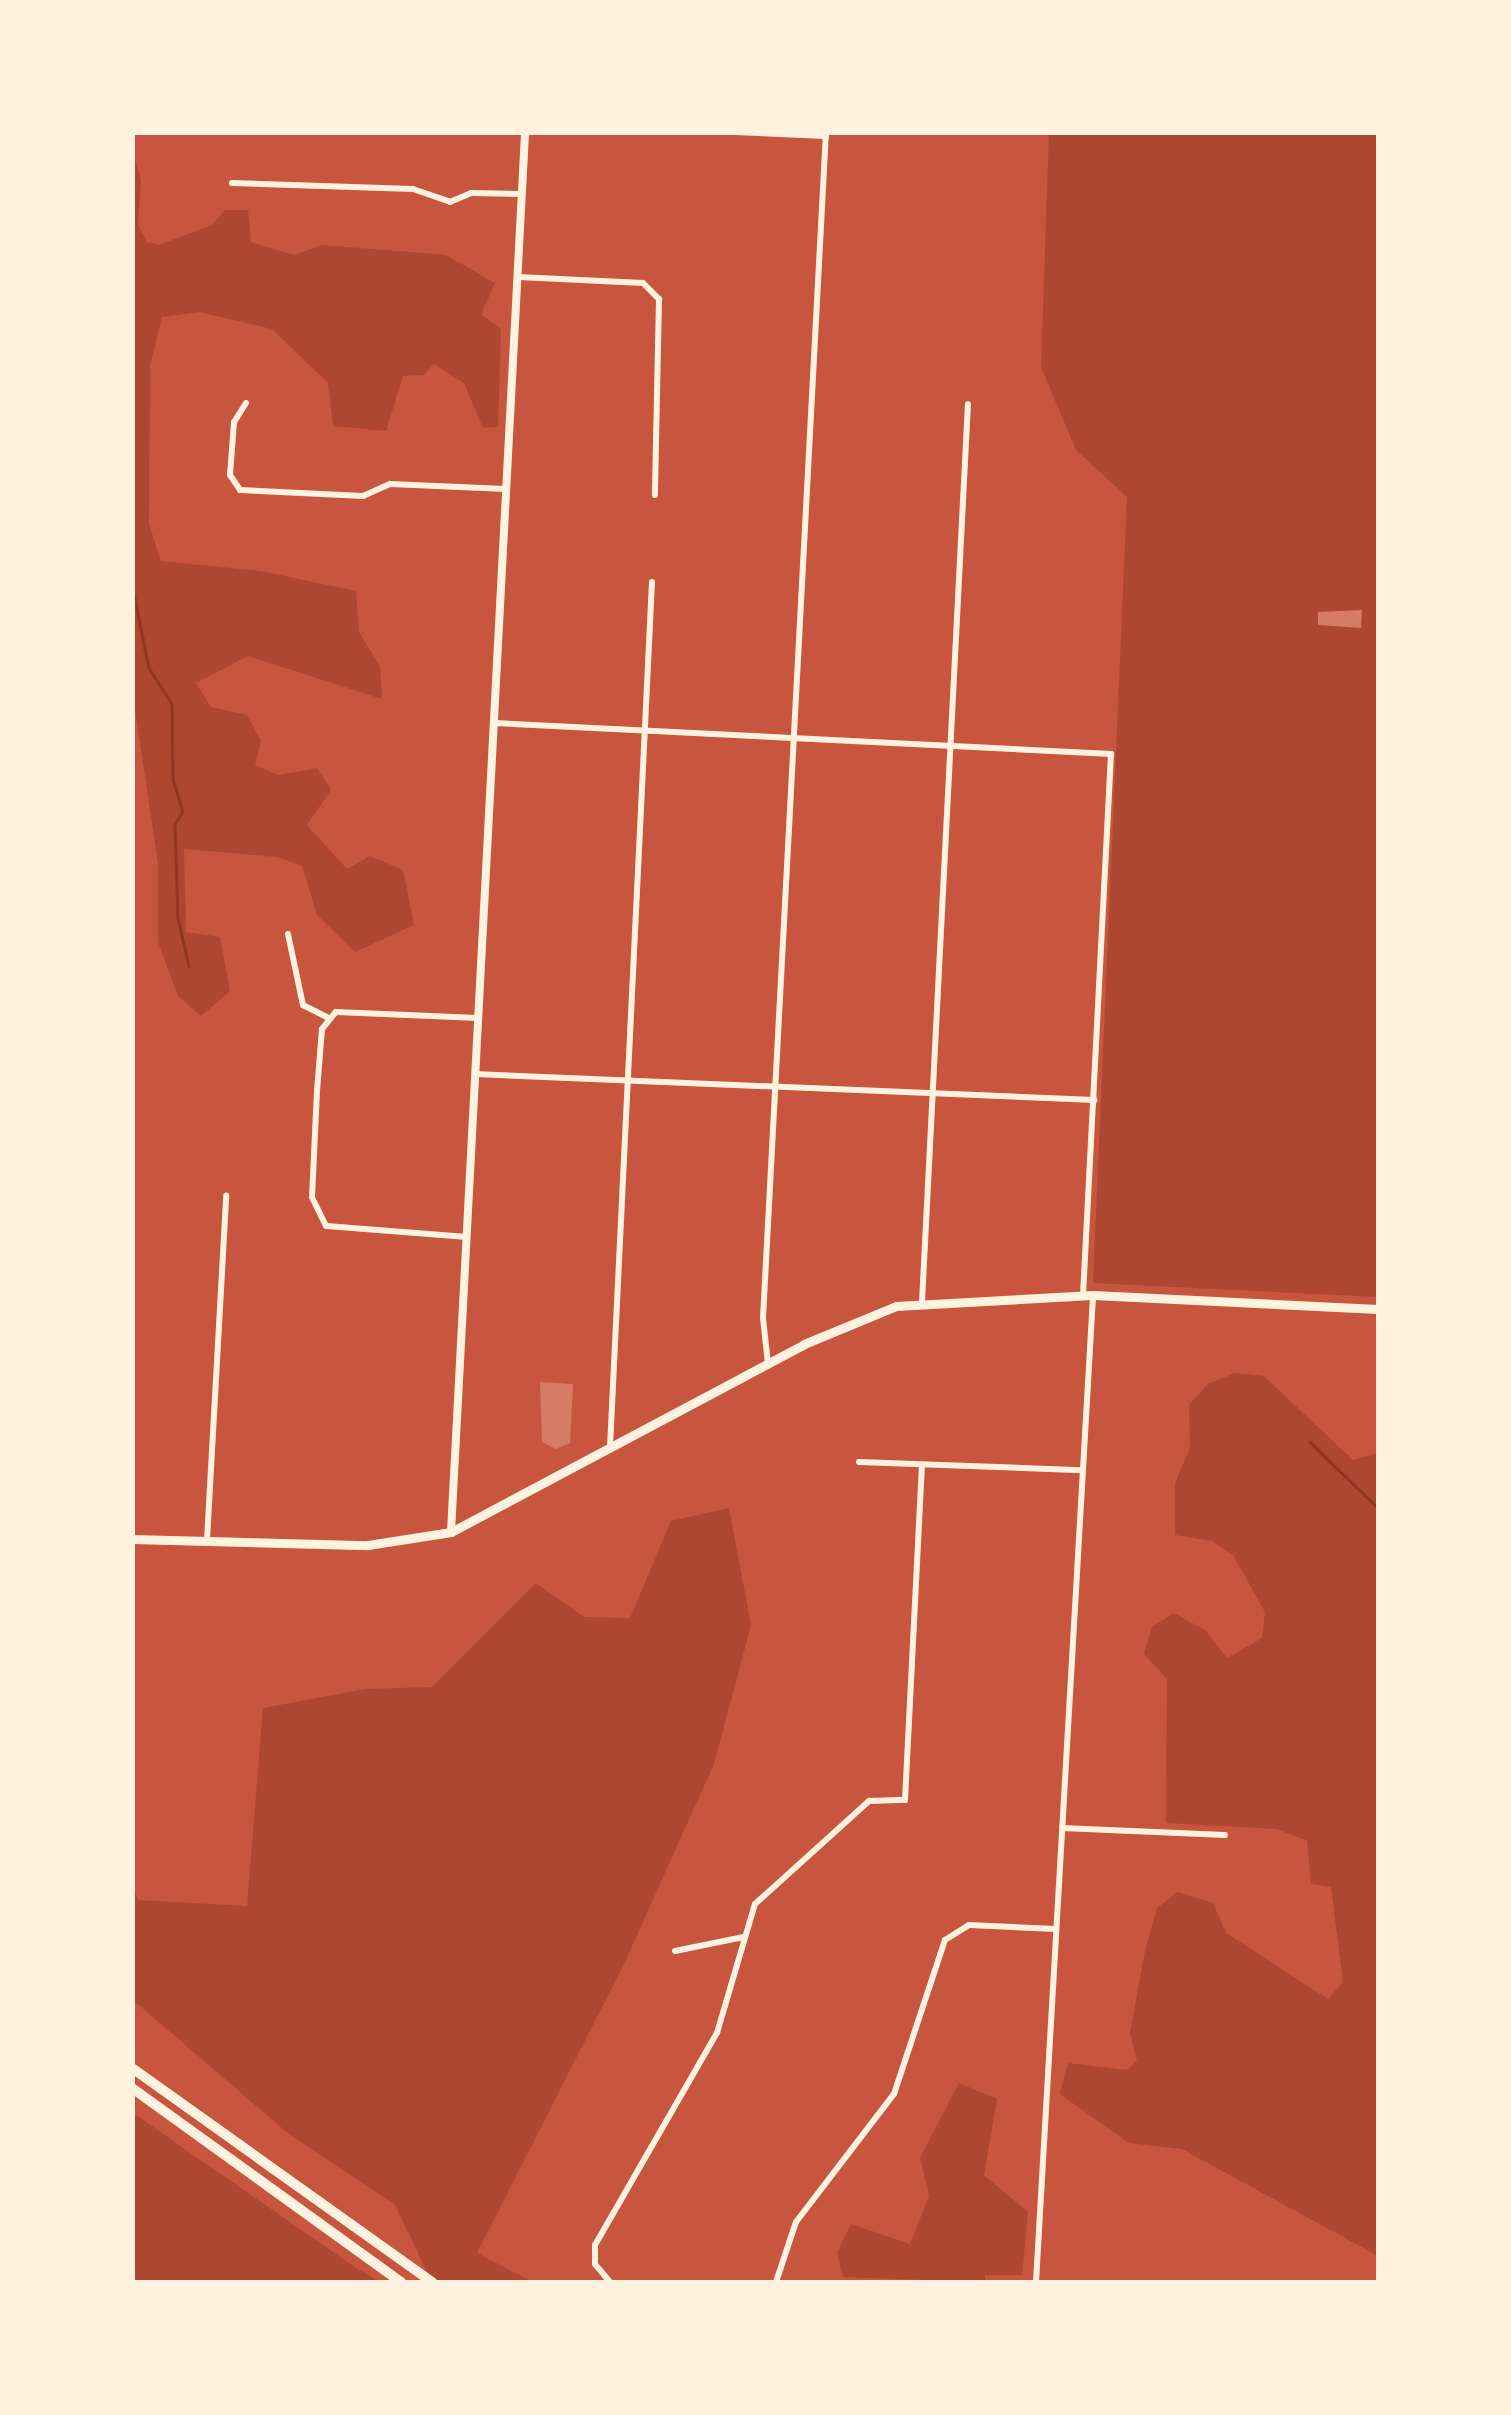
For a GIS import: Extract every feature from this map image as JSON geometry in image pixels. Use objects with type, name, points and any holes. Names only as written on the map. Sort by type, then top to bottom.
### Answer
[{"type":"highway","points":[[132,2068],[432,2282]]},
{"type":"highway","points":[[132,2088],[401,2282]]},
{"type":"main road","points":[[132,1539],[382,1545],[451,1532],[860,1317],[922,1302],[1088,1295],[1378,1309]]},
{"type":"street","points":[[451,1532],[525,132]]},
{"type":"street","points":[[736,132],[826,134],[764,1318],[768,1364]]},
{"type":"street","points":[[232,183],[413,190],[450,202],[471,193],[522,194]]},
{"type":"street","points":[[518,277],[632,281],[659,299],[655,496]]},
{"type":"street","points":[[246,403],[234,422],[230,476],[240,490],[363,496],[390,484],[506,489]]},
{"type":"street","points":[[922,1302],[968,404]]},
{"type":"street","points":[[610,1447],[652,582]]},
{"type":"street","points":[[494,723],[1111,754],[1094,1100],[1083,1470],[1036,2282]]},
{"type":"street","points":[[288,934],[303,1005],[327,1017]]},
{"type":"street","points":[[327,1017],[336,1012],[478,1018]]},
{"type":"street","points":[[327,1017],[317,1091],[316,1215],[338,1229],[467,1237]]},
{"type":"street","points":[[476,1074],[1094,1100]]},
{"type":"street","points":[[207,1542],[226,1196]]},
{"type":"street","points":[[859,1462],[1083,1470]]},
{"type":"street","points":[[610,2282],[595,2264],[595,2245],[717,2033],[756,1904],[869,1801],[905,1800],[922,1464]]},
{"type":"street","points":[[1062,1828],[1225,1835]]},
{"type":"street","points":[[776,2282],[796,2222],[894,2094],[945,1940],[969,1925],[1056,1929]]},
{"type":"street","points":[[675,1950],[744,1938]]},
{"type":"shaded area","points":[[1049,133],[1378,133],[1378,1297],[1093,1283],[1127,497],[1076,450],[1041,367]]},
{"type":"shaded area","points":[[133,153],[141,180],[138,225],[147,242],[159,245],[212,225],[225,210],[248,210],[251,242],[294,255],[322,245],[446,255],[495,283],[481,314],[501,329],[498,427],[483,428],[464,383],[434,364],[423,375],[403,376],[386,431],[333,426],[328,383],[272,329],[199,312],[162,317],[150,366],[149,524],[161,561],[261,571],[356,591],[359,632],[380,666],[382,699],[248,656],[196,683],[211,707],[247,715],[261,741],[255,765],[278,775],[317,768],[331,790],[307,825],[347,869],[370,856],[403,870],[414,925],[355,952],[317,915],[302,866],[277,857],[184,849],[186,932],[220,937],[230,991],[201,1016],[178,996],[158,942],[158,864],[133,696]]},
{"type":"shaded area","points":[[1235,1373],[1264,1376],[1353,1460],[1378,1453],[1378,2256],[1182,2149],[1129,2143],[1060,2094],[1068,2063],[1127,2070],[1137,2061],[1130,2033],[1145,1951],[1157,1908],[1178,1892],[1213,1903],[1226,1933],[1328,1999],[1343,1982],[1331,1887],[1311,1884],[1307,1841],[1277,1829],[1166,1823],[1167,1679],[1144,1654],[1152,1627],[1174,1613],[1205,1630],[1227,1658],[1262,1638],[1265,1612],[1233,1555],[1212,1541],[1175,1535],[1175,1483],[1190,1448],[1189,1405],[1208,1384]]},
{"type":"shaded area","points":[[729,1508],[751,1625],[714,1764],[624,1964],[477,2253],[533,2282],[432,2282],[395,2205],[290,2135],[133,2000],[132,1884],[138,1900],[247,1906],[263,1708],[365,1689],[432,1687],[536,1583],[584,1617],[630,1618],[671,1521]]},
{"type":"shaded area","points":[[959,2083],[997,2099],[984,2175],[1028,2212],[1022,2275],[985,2275],[985,2282],[843,2277],[837,2252],[851,2224],[910,2244],[929,2196],[920,2158]]},
{"type":"shaded area","points":[[133,2113],[356,2268],[381,2282],[133,2282]]},
{"type":"building","points":[[1362,610],[1361,628],[1318,625],[1318,612]]},
{"type":"building","points":[[540,1382],[573,1384],[570,1443],[556,1449],[542,1442]]},
{"type":"waterway","points":[[132,584],[149,668],[172,704],[173,778],[183,812],[175,824],[178,918],[189,966]]},
{"type":"waterway","points":[[1310,1442],[1378,1508]]}]
